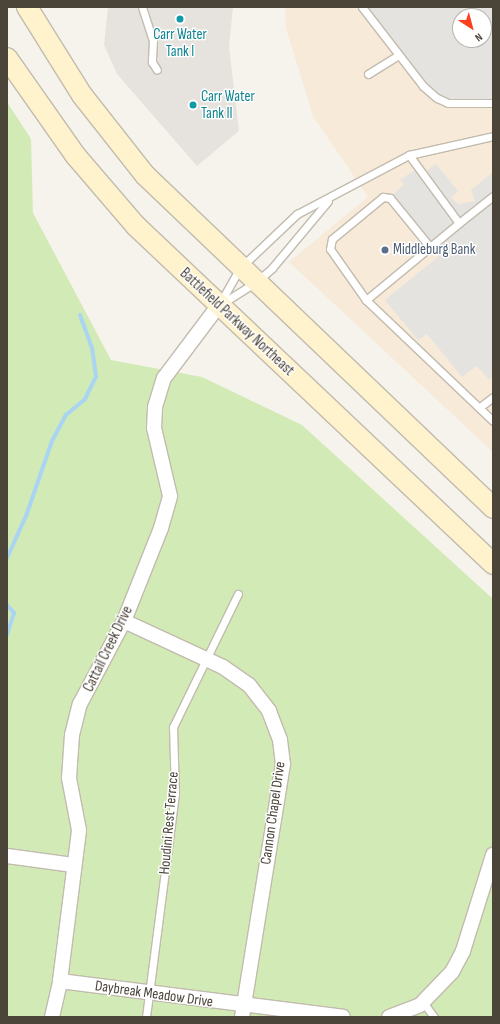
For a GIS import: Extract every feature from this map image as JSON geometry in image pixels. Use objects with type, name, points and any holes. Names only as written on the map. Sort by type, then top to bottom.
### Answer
[{"type":"main road","points":[[27,7],[82,95],[119,144],[150,180],[255,283],[493,508]]},
{"type":"main road","name":"Battlefield Parkway Northeast","points":[[7,58],[40,110],[107,194],[219,305],[493,564]]},
{"type":"street","name":"Cattail Creek Drive","points":[[52,1017],[60,981],[73,865],[79,830],[69,778],[72,735],[80,704],[124,621],[161,528],[170,496],[154,428],[155,407],[164,378],[219,305]]},
{"type":"street","name":"Cannon Chapel Drive","points":[[124,621],[205,659],[249,685],[269,711],[280,740],[283,764],[242,1012]]},
{"type":"street","points":[[7,856],[73,865]]},
{"type":"street","points":[[389,1017],[423,1002],[452,972],[463,951],[493,856]]},
{"type":"street","name":"Daybreak Meadow Drive","points":[[60,981],[150,994],[242,1012],[343,1017]]},
{"type":"lane","points":[[142,7],[154,40],[152,62],[157,70]]},
{"type":"lane","points":[[362,7],[398,55],[437,98],[448,103],[493,103]]},
{"type":"lane","points":[[368,74],[398,55]]},
{"type":"lane","points":[[219,305],[240,268],[297,214],[329,200],[409,155],[493,136]]},
{"type":"lane","points":[[409,155],[459,223]]},
{"type":"lane","points":[[366,300],[493,196]]},
{"type":"lane","points":[[430,247],[390,198],[383,197],[332,239],[330,249],[366,300],[493,421]]},
{"type":"lane","points":[[219,305],[255,283],[309,228],[329,200]]},
{"type":"lane","points":[[480,407],[493,397]]},
{"type":"lane","name":"Houdini Rest Terrace","points":[[146,1017],[175,794],[173,727],[238,594]]},
{"type":"lane","points":[[423,1002],[434,1017]]},
{"type":"shaded area","points":[[108,7],[233,7],[229,46],[239,131],[197,166],[117,74],[104,45]]},
{"type":"shaded area","points":[[285,7],[493,7],[493,452],[289,262],[368,197],[313,116],[286,28]]},
{"type":"shaded area","points":[[362,7],[493,7],[493,103],[448,103],[437,98]]},
{"type":"shaded area","points":[[436,164],[458,191],[451,198],[459,204],[475,201],[471,190],[493,172],[493,376],[489,380],[477,366],[462,377],[427,334],[418,340],[385,300],[438,257],[390,198],[404,184],[400,180],[416,169],[421,175]]},
{"type":"green space","points":[[7,102],[31,139],[33,213],[111,360],[202,377],[302,425],[493,599],[493,1017],[7,1017]]},
{"type":"waterway","points":[[7,558],[26,516],[52,441],[66,415],[85,399],[96,376],[92,348],[80,315]]},
{"type":"waterway","points":[[7,605],[14,613],[7,635]]},
{"type":"place","name":"Carr Water Tank I","points":[[180,19]]},
{"type":"place","name":"Carr Water Tank II","points":[[193,105]]},
{"type":"place","name":"Middleburg Bank","points":[[385,250]]}]
